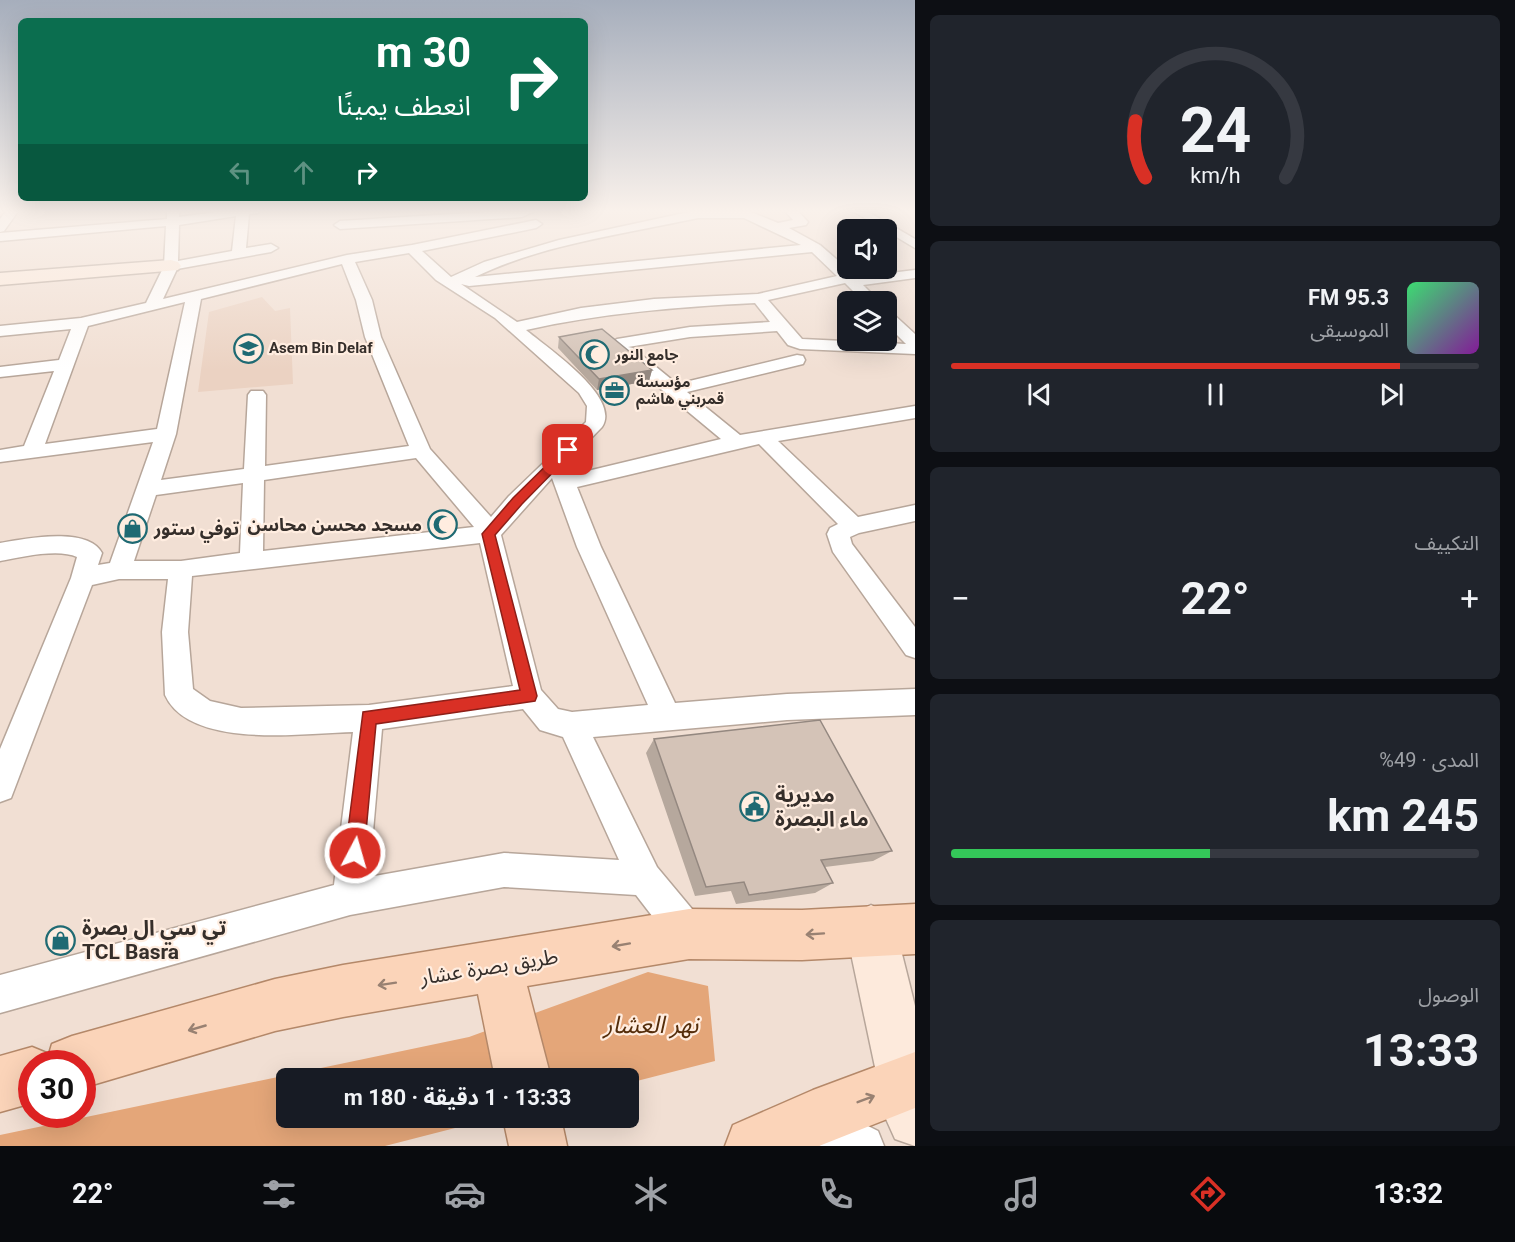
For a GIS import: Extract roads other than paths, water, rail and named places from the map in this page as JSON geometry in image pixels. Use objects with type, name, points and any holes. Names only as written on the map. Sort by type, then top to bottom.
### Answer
[{"type":"main road","name":"طريق بصرة عشار","points":[[96,1057],[275,1005],[343,991],[502,983],[690,934],[802,935],[893,929]]},
{"type":"main road","points":[[502,983],[521,1068]]},
{"type":"main road","points":[[0,1084],[18,1079]]},
{"type":"main road","points":[[754,1146],[813,1119],[912,1094]]},
{"type":"main road","points":[[534,1128],[538,1146]]},
{"type":"street","points":[[0,279],[184,263]]},
{"type":"street","points":[[0,331],[81,323],[328,263]]},
{"type":"street","points":[[349,263],[364,300],[373,337],[420,451],[480,518],[489,534],[529,696],[550,721],[572,725],[787,706],[915,702]]},
{"type":"street","points":[[428,263],[441,276],[516,327],[586,390],[596,406],[595,423],[560,474]]},
{"type":"street","points":[[451,283],[497,263]]},
{"type":"street","points":[[451,283],[538,277],[667,263]]},
{"type":"street","points":[[833,263],[862,291]]},
{"type":"street","points":[[152,307],[171,266]]},
{"type":"street","points":[[516,327],[580,313],[654,304],[759,298],[788,290],[852,280],[915,274]]},
{"type":"street","points":[[119,570],[166,434],[194,296]]},
{"type":"street","points":[[759,298],[794,342],[800,344],[915,349]]},
{"type":"street","points":[[580,313],[736,442]]},
{"type":"street","points":[[33,450],[81,323]]},
{"type":"street","points":[[608,336],[782,326]]},
{"type":"street","points":[[897,326],[915,343]]},
{"type":"street","points":[[675,390],[797,360]]},
{"type":"street","points":[[0,372],[66,364]]},
{"type":"street","points":[[251,561],[257,395]]},
{"type":"street","points":[[83,578],[119,570],[181,570],[489,534],[517,501],[560,474],[915,412]]},
{"type":"street","points":[[0,456],[166,434]]},
{"type":"street","points":[[763,437],[854,526]]},
{"type":"street","points":[[147,489],[254,476],[420,451]]},
{"type":"street","points":[[560,474],[589,547],[667,716]]},
{"type":"street","points":[[915,513],[854,526],[838,534],[842,546],[915,648]]},
{"type":"street","points":[[0,552],[29,546],[73,545],[90,553],[83,578],[0,787]]},
{"type":"street","points":[[181,570],[175,632],[179,695],[203,713],[241,721],[369,718],[529,696]]},
{"type":"street","points":[[350,898],[369,718]]},
{"type":"street","points":[[572,725],[645,879],[690,934]]},
{"type":"street","points":[[0,994],[350,898],[504,870],[645,879]]},
{"type":"street","points":[[893,929],[912,1094]]},
{"type":"street","points":[[813,1119],[863,1146]]},
{"type":"water","name":"نهر العشار","points":[[648,972],[708,986],[715,1061],[639,1080],[639,1068],[321,1068],[469,1037]]},
{"type":"water","name":"نهر العشار","points":[[276,1077],[276,1128],[455,1128],[385,1146],[0,1146],[0,1135],[34,1128],[96,1128],[96,1115]]},
{"type":"place","name":"Asem Bin Delaf","points":[[248,348]]},
{"type":"place","name":"جامع النور","points":[[594,355]]},
{"type":"place","name":"مؤسسة قمربني هاشم","points":[[615,391]]},
{"type":"place","name":"مسجد محسن محاسن","points":[[443,524]]},
{"type":"place","name":"توفي ستور","points":[[133,528]]},
{"type":"place","name":"مديرية ماء البصرة","points":[[754,807]]},
{"type":"place","name":"تي سي ال بصرة TCL Basra","points":[[61,940]]}]
